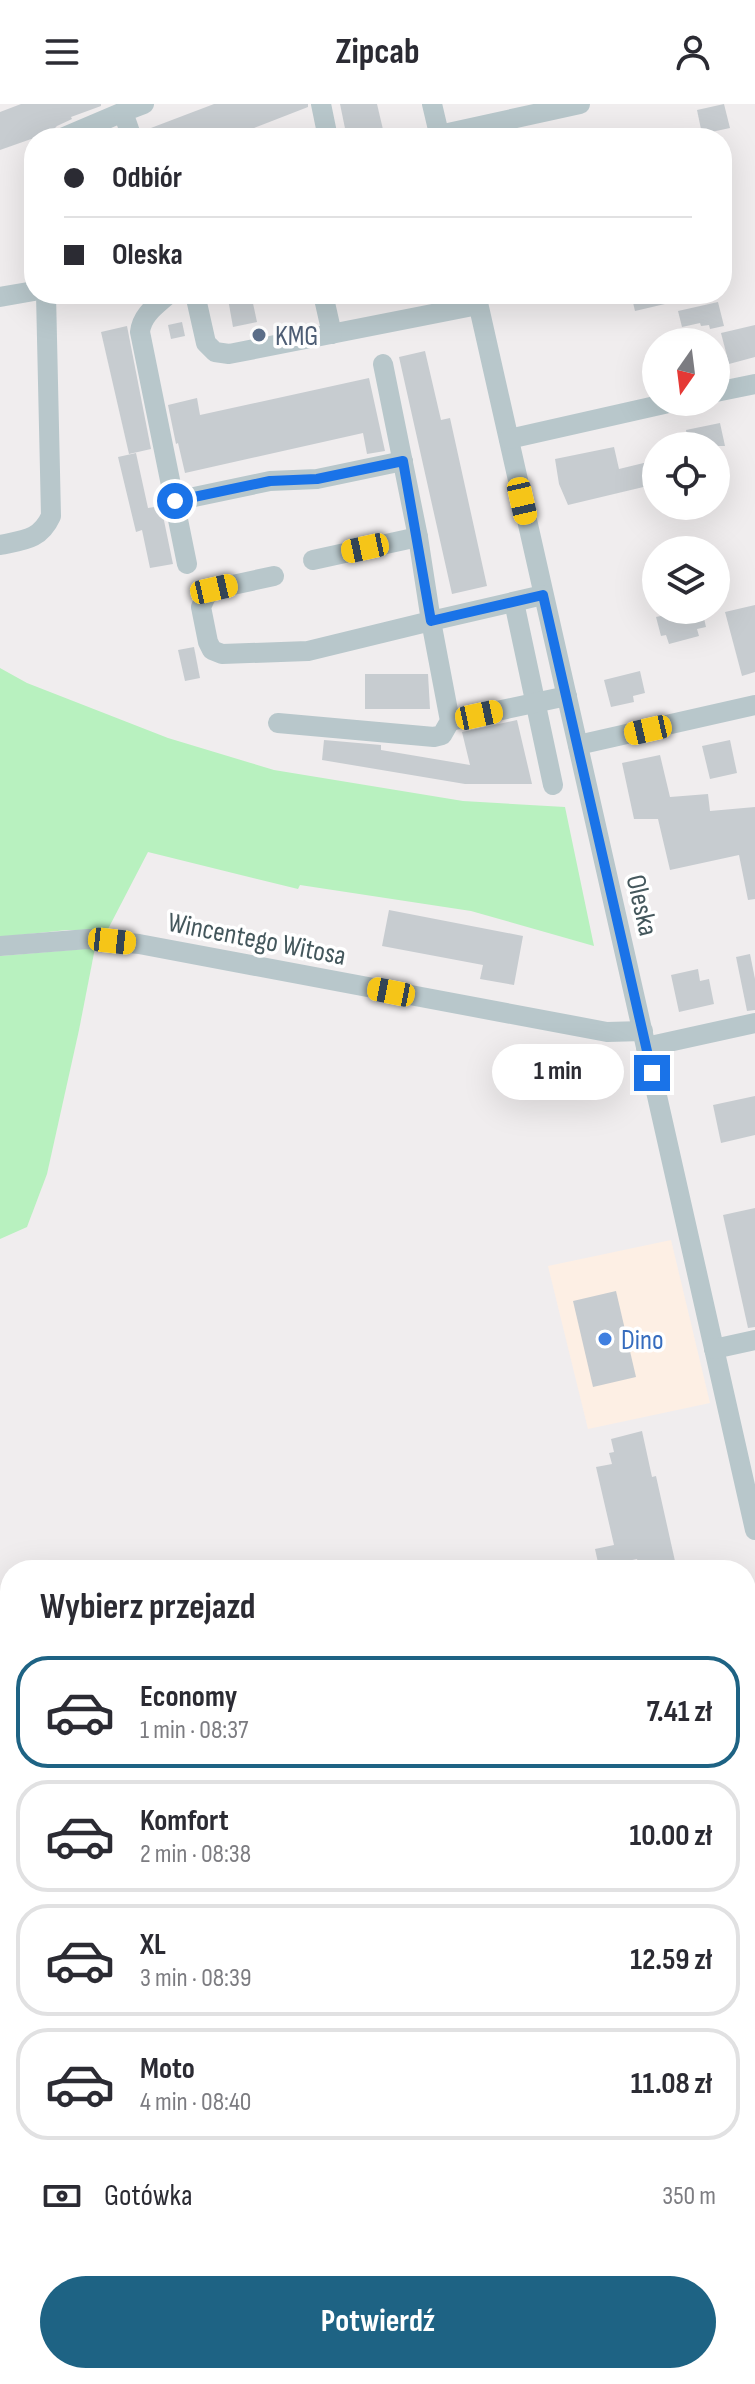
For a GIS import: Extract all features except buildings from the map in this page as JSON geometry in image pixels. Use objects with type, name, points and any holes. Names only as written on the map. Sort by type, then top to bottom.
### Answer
[{"type":"street","points":[[85,128],[144,104]]},
{"type":"street","points":[[321,104],[326,128]]},
{"type":"street","points":[[432,104],[438,128]]},
{"type":"street","points":[[478,128],[580,104]]},
{"type":"street","points":[[123,112],[129,128]]},
{"type":"street","points":[[0,297],[24,293]]},
{"type":"street","points":[[0,545],[29,539],[45,529],[51,516],[46,304]]},
{"type":"street","points":[[158,304],[146,315],[140,332],[187,564]]},
{"type":"street","points":[[197,304],[206,343],[215,352],[229,354],[460,304]]},
{"type":"street","points":[[325,304],[332,334]]},
{"type":"street","name":"Oleska","points":[[478,304],[755,1530]]},
{"type":"street","points":[[278,723],[434,737],[442,735],[450,721],[418,537],[383,364]]},
{"type":"street","points":[[730,389],[755,384]]},
{"type":"street","points":[[509,439],[642,409]]},
{"type":"street","points":[[175,501],[270,481],[317,479],[403,461]]},
{"type":"street","points":[[313,560],[418,537]]},
{"type":"street","points":[[274,576],[214,589],[206,596],[201,607],[212,650],[222,654],[308,651],[543,595]]},
{"type":"street","points":[[514,602],[553,785]]},
{"type":"street","points":[[450,721],[567,696]]},
{"type":"street","points":[[578,745],[755,705]]},
{"type":"street","name":"Wincentego Witosa","points":[[0,946],[88,939],[139,944],[645,1039],[755,1023]]},
{"type":"street","points":[[714,1349],[755,1340]]},
{"type":"shaded area","points":[[671,1240],[710,1403],[588,1429],[548,1266]]},
{"type":"green space","points":[[0,668],[27,683],[168,738],[274,770],[463,801],[565,807],[594,946],[471,911],[300,885],[298,889],[148,852],[107,931],[67,930],[0,937]]},
{"type":"green space","points":[[95,948],[47,1174],[27,1227],[0,1239],[0,956]]},
{"type":"place","name":"KMG","points":[[259,335]]},
{"type":"place","name":"Dino","points":[[605,1339]]},
{"type":"route","points":[[175,501],[270,481],[304,481],[403,461],[431,621],[543,595],[652,1073]]}]
